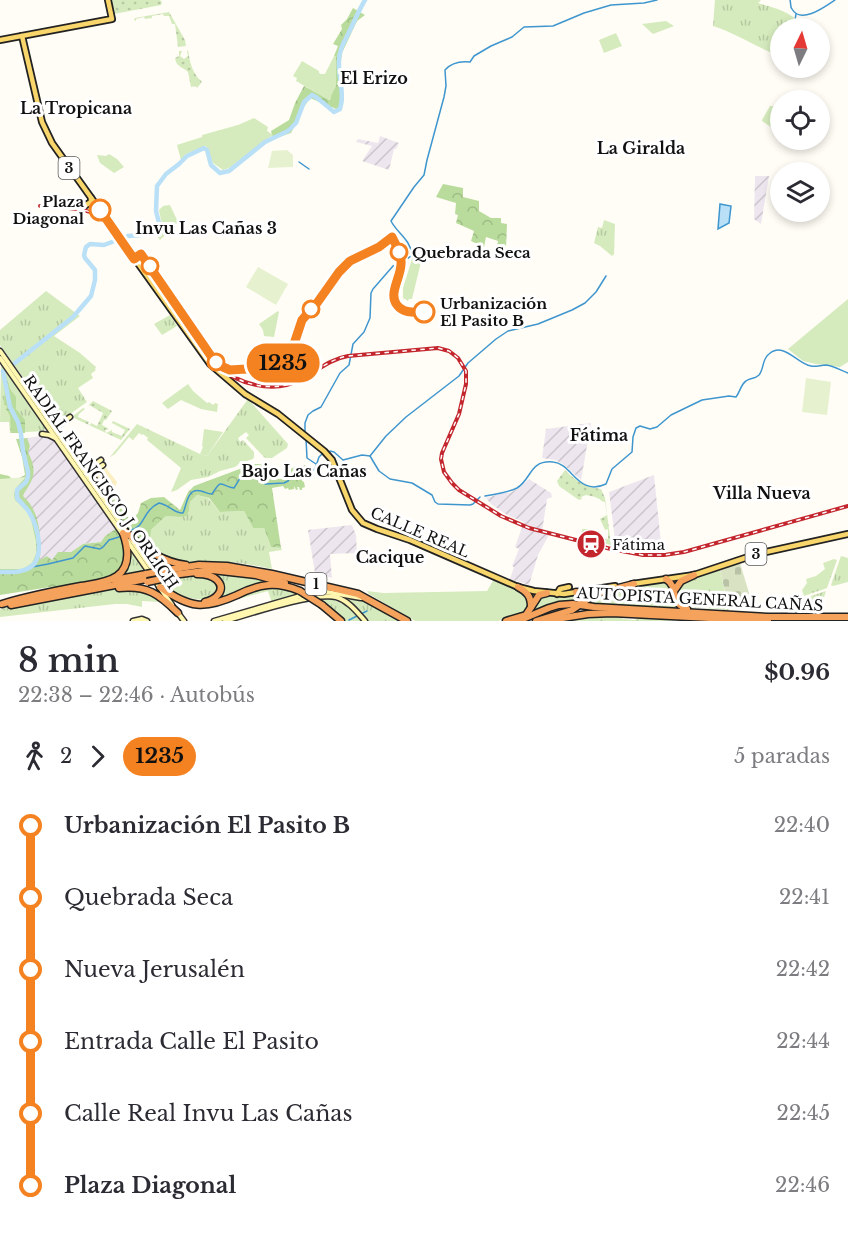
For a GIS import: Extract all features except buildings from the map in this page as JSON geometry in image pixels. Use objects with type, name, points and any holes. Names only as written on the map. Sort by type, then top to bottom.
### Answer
[{"type":"highway","points":[[124,530],[136,543],[157,556],[202,569]]},
{"type":"highway","points":[[1,605],[118,576],[124,568],[127,557],[124,530]]},
{"type":"highway","name":"1","points":[[164,578],[202,569],[218,568],[238,568],[272,574],[353,592],[407,621]]},
{"type":"highway","name":"1","points":[[164,578],[218,568],[277,580],[290,585],[322,605],[341,621]]},
{"type":"highway","name":"1","points":[[1,605],[146,578],[193,574],[202,569]]},
{"type":"highway","points":[[164,578],[179,596],[192,601],[208,602],[216,597],[220,588],[217,580],[206,575],[193,574]]},
{"type":"highway","points":[[674,592],[681,580],[694,575]]},
{"type":"highway","name":"1","points":[[70,592],[109,588],[146,578]]},
{"type":"highway","points":[[164,578],[181,600],[195,604],[218,603],[263,585],[281,585],[300,591]]},
{"type":"highway","points":[[666,579],[673,586],[676,602],[683,608],[735,614]]},
{"type":"highway","points":[[536,621],[573,610],[599,593],[634,584]]},
{"type":"highway","points":[[518,586],[529,596],[531,607]]},
{"type":"highway","points":[[109,588],[131,587],[146,590],[161,597],[178,613]]},
{"type":"highway","points":[[576,592],[581,596],[580,605]]},
{"type":"highway","points":[[506,621],[523,616],[539,595],[547,593]]},
{"type":"highway","name":"AUTOPISTA GENERAL CAÑAS","points":[[518,621],[549,608],[567,604],[768,617],[848,617]]},
{"type":"highway","name":"AUTOPISTA GENERAL CAÑAS","points":[[543,621],[612,613],[768,621]]},
{"type":"highway","points":[[655,615],[704,621]]},
{"type":"main road","points":[[0,40],[109,19],[108,0]]},
{"type":"main road","name":"CALLE REAL","points":[[22,36],[44,128],[52,143],[214,369],[245,394],[279,414],[329,456],[352,510],[363,523],[410,540],[518,586],[557,594],[694,575],[757,554],[848,534]]},
{"type":"main road","points":[[86,205],[91,198]]},
{"type":"main road","points":[[0,350],[11,363],[13,374]]},
{"type":"main road","name":"RADIAL FRANCISCO J. ORLICH","points":[[0,360],[45,414],[124,530]]},
{"type":"main road","name":"RADIAL FRANCISCO J. ORLICH","points":[[13,374],[57,439],[124,530],[164,578],[183,621]]},
{"type":"main road","points":[[45,414],[58,425],[70,417]]},
{"type":"main road","points":[[48,426],[46,432],[42,434],[57,439]]},
{"type":"main road","points":[[57,432],[86,468],[102,463],[94,471],[93,476],[124,530]]},
{"type":"main road","points":[[557,594],[560,589],[569,587]]},
{"type":"main road","points":[[214,621],[314,593],[334,593],[370,600]]},
{"type":"main road","points":[[225,621],[287,604],[329,597],[339,598],[350,605],[365,621]]},
{"type":"main road","points":[[134,621],[142,619],[147,621]]},
{"type":"shaded area","points":[[380,136],[399,143],[394,149],[389,170],[362,161],[372,146],[356,142],[358,139],[378,143]]},
{"type":"shaded area","points":[[755,176],[769,176],[761,224],[754,219]]},
{"type":"shaded area","points":[[591,423],[581,480],[563,464],[542,458],[546,429]]},
{"type":"shaded area","points":[[46,435],[52,437],[117,528],[105,536],[101,542],[83,544],[52,560],[39,561],[23,499],[23,491],[32,477],[25,443],[27,438]]},
{"type":"shaded area","points":[[654,475],[662,553],[616,547],[609,492]]},
{"type":"shaded area","points":[[529,479],[551,493],[552,497],[547,499],[542,531],[549,535],[538,555],[529,585],[510,579],[514,567],[512,566],[519,549],[515,547],[524,522],[507,515],[486,498],[510,493]]},
{"type":"shaded area","points":[[352,525],[356,535],[357,553],[330,554],[332,578],[315,573],[308,530]]},
{"type":"green space","points":[[112,0],[160,0],[162,2],[161,5],[114,14]]},
{"type":"green space","points":[[715,0],[761,0],[758,3],[778,9],[794,18],[770,18],[770,52],[713,26]]},
{"type":"green space","points":[[353,8],[365,15],[357,21],[342,53],[340,65],[344,99],[341,111],[310,98],[291,133],[273,139],[271,131],[289,120],[304,86],[330,100],[336,57],[334,56],[338,46],[333,44],[342,29],[341,25]]},
{"type":"green space","points":[[169,12],[185,40],[186,46],[178,47],[175,24],[172,24],[169,16],[163,14],[134,20],[135,18]]},
{"type":"green space","points":[[666,21],[674,26],[653,34],[642,24]]},
{"type":"green space","points":[[616,33],[622,46],[604,53],[599,40]]},
{"type":"green space","points":[[188,50],[192,68],[202,82],[197,88],[196,86],[191,87],[188,72],[178,65],[175,58],[179,56],[179,51],[182,51],[180,56],[184,59],[188,56]]},
{"type":"green space","points":[[334,56],[336,57],[336,86],[329,100],[296,81],[297,78],[293,76],[302,61],[319,73],[325,74]]},
{"type":"green space","points":[[770,106],[770,126],[762,120]]},
{"type":"green space","points":[[254,118],[268,127],[267,131],[273,135],[229,168],[223,170],[213,163],[206,146],[186,154],[181,160],[177,145]]},
{"type":"green space","points":[[287,150],[293,155],[293,167],[268,168],[272,151]]},
{"type":"green space","points":[[109,154],[124,167],[114,173],[100,163],[97,155]]},
{"type":"green space","points":[[443,184],[463,188],[463,197],[479,201],[479,211],[491,218],[501,218],[501,223],[507,224],[506,248],[510,249],[509,254],[496,251],[498,241],[486,237],[484,247],[471,241],[474,231],[456,223],[458,215],[455,214],[456,203],[436,197]]},
{"type":"green space","points":[[170,205],[178,222],[160,240],[157,236],[164,227],[159,210],[163,206]]},
{"type":"green space","points":[[604,220],[615,224],[614,254],[612,256],[594,243],[598,227],[602,228]]},
{"type":"green space","points":[[412,259],[421,262],[412,299],[408,301],[403,298],[403,288]]},
{"type":"green space","points":[[258,267],[288,284],[276,305],[246,287]]},
{"type":"green space","points":[[46,291],[80,316],[54,336],[96,367],[91,374],[93,378],[78,388],[87,402],[56,422],[0,345],[0,330]]},
{"type":"green space","points":[[848,299],[848,362],[840,367],[816,364],[803,361],[788,349]]},
{"type":"green space","points":[[278,311],[274,337],[264,336],[259,324]]},
{"type":"green space","points":[[170,315],[177,326],[162,335],[154,324]]},
{"type":"green space","points":[[1,365],[45,428],[44,431],[10,433],[9,422],[0,422]]},
{"type":"green space","points":[[6,375],[10,389],[16,397],[16,409],[25,420],[25,433],[11,433],[10,416],[6,409],[7,406],[4,405],[3,376]]},
{"type":"green space","points":[[806,378],[831,382],[827,415],[802,412]]},
{"type":"green space","points":[[188,384],[207,403],[218,404],[217,412],[201,409],[181,400],[168,409],[162,403]]},
{"type":"green space","points":[[248,399],[288,444],[287,448],[272,458],[265,458],[246,438],[249,435],[246,432],[238,438],[254,452],[253,459],[208,477],[191,480],[171,492],[181,468],[147,440],[148,438],[143,434],[139,433],[133,440],[129,437],[110,457],[137,424],[207,456]]},
{"type":"green space","points":[[93,401],[112,411],[102,425],[109,429],[105,430],[106,433],[76,419],[73,416],[83,408],[85,409],[78,417],[89,422],[90,425],[91,423],[97,426],[103,413],[89,405]]},
{"type":"green space","points":[[113,421],[130,429],[121,440],[106,433],[112,430],[122,436],[125,430],[112,423]]},
{"type":"green space","points":[[204,429],[223,432],[207,456],[200,454],[203,447]]},
{"type":"green space","points":[[27,438],[30,446],[28,452],[34,470],[31,482],[23,496],[37,517],[40,534],[40,560],[47,556],[52,560],[58,552],[71,552],[83,544],[101,542],[105,536],[117,528],[123,541],[124,555],[120,568],[110,578],[51,591],[50,587],[0,595],[0,474],[9,476],[14,481],[25,475],[16,439]]},
{"type":"green space","points":[[253,464],[265,465],[273,469],[276,471],[277,479],[287,479],[291,469],[296,466],[298,469],[305,465],[313,476],[303,475],[302,481],[305,487],[302,490],[297,487],[296,490],[294,486],[294,489],[289,490],[283,486],[272,488],[281,548],[271,547],[264,528],[253,528],[244,511],[220,512],[209,498],[197,495],[190,502],[186,516],[166,516],[151,530],[150,549],[135,538],[111,502],[114,499],[131,521],[138,513],[141,503],[151,498],[164,497],[180,510],[188,492],[194,486]]},
{"type":"green space","points":[[565,470],[582,483],[601,489],[605,498],[611,545],[581,538],[582,529],[589,529],[594,538],[608,539],[608,529],[605,530],[600,519],[607,515],[605,502],[586,495],[579,500],[559,486],[557,481]]},
{"type":"green space","points":[[26,477],[16,488],[14,494],[15,500],[30,514],[36,554],[32,563],[23,569],[0,569],[0,479]]},
{"type":"green space","points":[[197,495],[208,498],[220,512],[244,511],[253,528],[264,528],[271,547],[282,550],[269,552],[272,569],[229,562],[180,561],[150,549],[151,530],[166,516],[179,517],[189,511],[190,502]]},
{"type":"green space","points":[[130,549],[147,572],[119,577]]},
{"type":"green space","points":[[841,556],[848,558],[848,582],[833,586],[831,585]]},
{"type":"green space","points":[[837,560],[827,588],[804,596],[802,590],[807,583],[806,579],[816,576],[825,569],[823,563]]},
{"type":"green space","points":[[740,563],[753,606],[729,608],[720,570]]},
{"type":"green space","points":[[720,570],[729,610],[688,607],[677,599],[678,587],[684,582],[699,575]]},
{"type":"green space","points":[[203,573],[255,577],[275,583],[229,598],[218,599],[221,583]]},
{"type":"green space","points":[[199,575],[217,583],[218,590],[210,599],[196,599],[177,594],[161,580]]},
{"type":"green space","points":[[494,579],[520,590],[527,597],[528,607],[524,613],[498,621],[415,621],[367,591],[383,593],[487,591]]},
{"type":"green space","points":[[667,582],[680,609],[599,605],[588,602],[599,595]]},
{"type":"green space","points":[[114,587],[144,589],[166,603],[164,605],[160,602],[142,601],[142,607],[115,604],[0,617],[0,609]]},
{"type":"green space","points":[[264,588],[282,588],[300,595],[272,603],[268,591],[234,600]]},
{"type":"green space","points":[[826,591],[819,613],[794,612],[796,601]]},
{"type":"green space","points":[[326,593],[360,599],[401,621],[368,621],[350,603],[337,596],[274,605],[309,595]]},
{"type":"green space","points":[[579,595],[579,602],[541,609],[529,615],[541,596]]},
{"type":"green space","points":[[332,599],[349,607],[362,621],[345,621],[323,600]]},
{"type":"green space","points":[[607,616],[634,620],[640,618],[677,621],[568,621]]},
{"type":"sand","points":[[103,466],[117,482],[113,494],[114,499],[111,502],[94,475]]},
{"type":"water","points":[[720,204],[731,206],[729,223],[718,229]]},
{"type":"waterway","points":[[15,363],[73,317],[91,296],[95,270],[85,258],[86,247],[90,244],[104,245],[128,236],[158,232],[160,227],[156,211],[157,186],[166,174],[187,156],[204,148],[207,150],[211,165],[220,173],[229,171],[265,142],[288,131],[296,123],[304,102],[312,95],[334,112],[340,109],[342,97],[339,57],[344,41],[365,0]]},
{"type":"waterway","name":"Quebrada Seca","points":[[305,431],[308,415],[321,407],[340,373],[349,365],[353,344],[364,332],[370,318],[373,289],[393,266],[412,255],[409,245],[391,221],[424,175],[444,97],[445,70],[456,63],[470,62],[474,56],[512,37],[524,27],[553,26],[611,5],[657,0]]},
{"type":"waterway","points":[[790,0],[792,9],[801,15],[814,13],[835,0]]},
{"type":"waterway","points":[[795,18],[796,14]]},
{"type":"waterway","points":[[299,162],[309,169]]},
{"type":"waterway","points":[[370,456],[386,436],[406,417],[459,376],[468,363],[496,339],[508,331],[538,324],[585,303],[596,292],[606,276]]},
{"type":"waterway","points":[[485,496],[517,488],[535,467],[545,462],[560,464],[582,483],[589,486],[596,487],[606,484],[612,469],[632,452],[636,428],[640,426],[650,429],[657,427],[671,415],[702,400],[736,397],[744,382],[759,375],[765,359],[775,351],[785,352],[811,366],[826,365],[848,373]]},
{"type":"waterway","points":[[0,572],[18,572],[31,566],[36,561],[39,544],[33,519],[17,498],[17,490],[26,482],[28,472],[21,434],[10,407],[3,371]]},
{"type":"waterway","name":"Quebrada Seca","points":[[306,439],[307,458],[316,464]]},
{"type":"waterway","points":[[330,451],[343,460],[362,455],[370,456],[379,471],[390,479],[412,483],[432,495],[438,504],[470,505],[480,497]]},
{"type":"waterway","points":[[131,530],[136,528],[150,510],[159,503],[183,513],[190,494],[196,490],[212,494],[220,484],[234,488],[243,475],[248,473],[258,472],[265,484],[284,483],[296,471],[310,472],[315,469],[323,453]]},
{"type":"waterway","points":[[32,567],[73,558],[85,546],[100,549],[109,540],[119,537]]},
{"type":"waterway","points":[[349,620],[367,611]]},
{"type":"railway","points":[[40,206],[88,211],[114,225],[214,363],[244,382],[267,387],[291,384],[329,362],[348,356],[438,348],[449,351],[458,358],[466,371],[466,384],[459,414],[442,453],[444,472],[459,490],[501,516],[529,528],[611,549],[643,555],[664,555],[684,552],[848,506]]},
{"type":"bus line","name":"1235","points":[[100,210],[134,259],[141,254],[211,356],[226,369],[233,371],[250,369],[267,373],[278,369],[293,347],[302,320],[339,272],[350,261],[379,247],[392,237],[401,263],[394,300],[401,309],[408,312],[424,312]]},
{"type":"place","name":"Plaza Diagonal","points":[[100,210]]},
{"type":"place","name":"Quebrada Seca","points":[[399,252]]},
{"type":"place","name":"Urbanización El Pasito B","points":[[424,312]]},
{"type":"place","name":"Fátima","points":[[591,544]]},
{"type":"district","name":"El Erizo","points":[[374,78]]},
{"type":"district","name":"La Tropicana","points":[[76,108]]},
{"type":"district","name":"La Giralda","points":[[641,148]]},
{"type":"district","name":"Invu Las Cañas 3","points":[[206,228]]},
{"type":"district","name":"Fátima","points":[[599,435]]},
{"type":"district","name":"Bajo Las Cañas","points":[[304,471]]},
{"type":"district","name":"Villa Nueva","points":[[762,493]]},
{"type":"district","name":"Cacique","points":[[390,557]]}]
